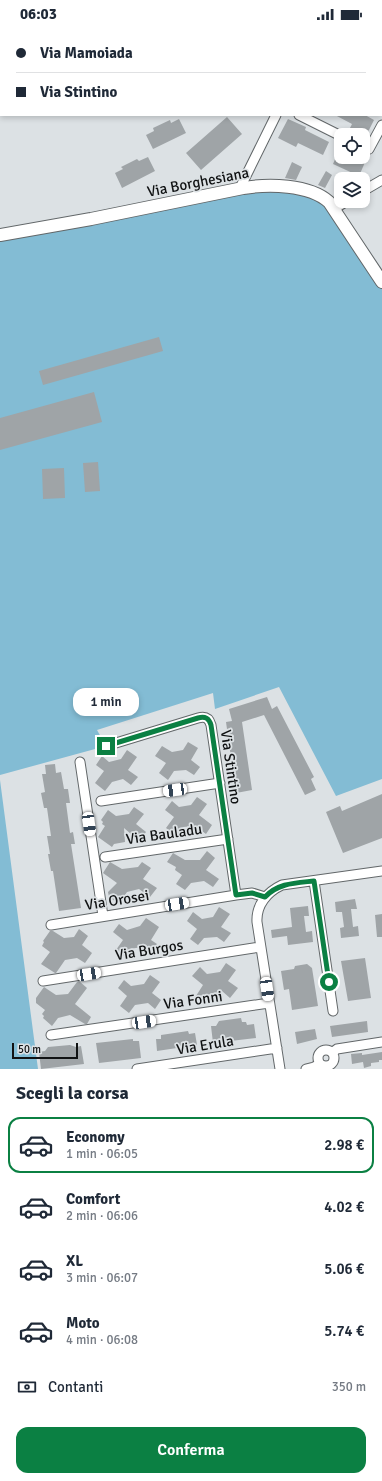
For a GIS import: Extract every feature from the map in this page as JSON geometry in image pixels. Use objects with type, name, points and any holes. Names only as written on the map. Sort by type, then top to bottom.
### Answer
[{"type":"street","points":[[240,188],[276,116]]},
{"type":"street","points":[[301,116],[334,132]]},
{"type":"street","points":[[370,147],[382,125]]},
{"type":"street","points":[[370,187],[382,180]]},
{"type":"street","name":"Via Borghesiana","points":[[0,235],[83,221],[240,188],[269,186],[306,190],[323,197],[334,209],[382,282]]},
{"type":"street","name":"Via Stintino","points":[[106,746],[198,718],[205,717],[208,719],[211,725],[236,895]]},
{"type":"street","points":[[80,762],[103,916]]},
{"type":"street","points":[[101,801],[220,784]]},
{"type":"street","name":"Via Bauladu","points":[[105,857],[228,839]]},
{"type":"street","points":[[280,1069],[256,917],[261,904],[265,897],[274,889],[282,886],[382,871]]},
{"type":"street","points":[[314,881],[333,1011]]},
{"type":"street","points":[[236,895],[252,893],[265,897]]},
{"type":"street","name":"Via Orosei","points":[[51,924],[236,895]]},
{"type":"street","name":"Via Burgos","points":[[43,981],[260,947]]},
{"type":"street","name":"Via Fonni","points":[[51,1035],[269,1003]]},
{"type":"street","points":[[306,1069],[320,1064],[318,1058],[321,1052],[327,1050],[333,1052],[337,1049],[382,1042]]},
{"type":"street","name":"Via Erula","points":[[136,1069],[277,1048]]},
{"type":"shaded area","points":[[243,188],[316,193],[382,282],[382,779],[336,796],[279,687],[215,709],[213,693],[97,730],[106,746],[0,775],[0,236]]},
{"type":"shaded area","points":[[0,780],[38,1069],[0,1069]]},
{"type":"building","points":[[337,116],[367,116],[374,120],[370,128],[350,128],[352,124]]},
{"type":"building","points":[[227,117],[242,134],[201,170],[186,153]]},
{"type":"building","points":[[179,119],[186,133],[153,149],[146,135],[154,131],[153,128],[170,120],[171,123]]},
{"type":"building","points":[[288,119],[306,127],[305,130],[329,142],[323,155],[298,143],[296,147],[278,138]]},
{"type":"building","points":[[148,157],[155,171],[122,188],[115,173],[123,169],[121,167],[137,159],[139,161]]},
{"type":"building","points":[[292,162],[302,167],[296,180],[285,178]]},
{"type":"building","points":[[334,162],[334,164],[364,164],[361,172],[350,172],[333,164]]},
{"type":"building","points":[[326,171],[332,175],[325,188],[318,185]]},
{"type":"building","points":[[159,337],[163,351],[43,385],[39,371]]},
{"type":"building","points":[[94,392],[102,422],[0,450],[0,418]]},
{"type":"building","points":[[98,462],[100,491],[85,492],[83,463]]},
{"type":"building","points":[[64,468],[65,498],[43,499],[42,469]]},
{"type":"building","points":[[267,697],[272,709],[277,706],[314,777],[311,779],[316,790],[305,795],[264,715],[242,722],[252,790],[236,793],[226,722],[232,721],[229,709]]},
{"type":"building","points":[[188,742],[198,748],[191,760],[200,767],[194,775],[186,770],[174,771],[168,780],[159,773],[166,763],[155,756],[162,746],[172,752],[183,750]]},
{"type":"building","points":[[127,750],[137,757],[128,770],[138,777],[131,785],[123,779],[112,782],[105,791],[95,783],[104,771],[96,765],[102,756],[109,762],[121,759]]},
{"type":"building","points":[[55,764],[56,773],[61,772],[64,789],[68,789],[70,803],[66,803],[70,833],[73,832],[75,844],[71,844],[81,908],[59,911],[53,871],[51,871],[48,854],[50,854],[47,836],[51,836],[47,808],[44,808],[41,793],[45,792],[42,774],[46,774],[45,765]]},
{"type":"building","points":[[382,794],[382,838],[343,853],[326,812],[340,806],[342,811]]},
{"type":"building","points":[[197,797],[207,804],[199,815],[212,825],[206,834],[195,826],[183,827],[177,836],[166,828],[174,817],[165,810],[172,801],[179,807],[191,805]]},
{"type":"building","points":[[134,807],[144,814],[136,824],[146,832],[139,841],[124,828],[125,842],[114,844],[112,847],[98,837],[105,826],[102,824],[103,822],[101,820],[108,810],[116,816],[129,814]]},
{"type":"building","points":[[207,851],[215,858],[206,870],[219,879],[213,887],[204,881],[191,883],[185,890],[176,884],[182,875],[175,870],[176,867],[167,862],[173,853],[185,860],[200,860]]},
{"type":"building","points":[[110,862],[122,869],[138,867],[142,862],[151,868],[143,879],[157,888],[150,897],[139,889],[127,892],[119,904],[109,897],[108,892],[117,883],[103,873]]},
{"type":"building","points":[[355,899],[357,909],[351,909],[353,927],[358,926],[359,936],[341,938],[340,928],[344,927],[342,912],[336,912],[335,902]]},
{"type":"building","points":[[308,906],[309,916],[304,916],[306,932],[312,931],[313,942],[288,945],[287,936],[272,938],[271,930],[292,927],[290,908]]},
{"type":"building","points":[[219,907],[230,914],[221,927],[231,933],[224,942],[217,937],[204,938],[198,945],[190,939],[197,929],[187,921],[193,912],[202,919],[213,917]]},
{"type":"building","points":[[382,914],[382,937],[377,937],[375,915]]},
{"type":"building","points":[[146,918],[159,927],[151,940],[157,944],[151,953],[143,947],[129,949],[124,956],[116,950],[123,940],[113,932],[119,924],[127,930],[140,926]]},
{"type":"building","points":[[79,929],[88,936],[82,945],[92,953],[85,963],[77,958],[65,960],[56,973],[41,964],[50,952],[42,946],[43,941],[50,931],[53,931],[64,938],[74,937]]},
{"type":"building","points":[[365,958],[371,998],[348,1001],[341,961]]},
{"type":"building","points":[[226,963],[236,970],[228,981],[238,988],[230,998],[222,991],[210,994],[205,1002],[196,996],[203,985],[192,976],[200,967],[207,974],[220,972]]},
{"type":"building","points":[[307,964],[312,968],[318,1006],[292,1010],[289,989],[284,990],[281,971],[294,969],[295,966]]},
{"type":"building","points":[[150,975],[160,982],[152,993],[161,1000],[155,1009],[148,1003],[135,1005],[129,1013],[120,1006],[127,996],[118,988],[124,980],[131,986],[144,984]]},
{"type":"building","points":[[79,981],[87,988],[75,1004],[91,1017],[87,1024],[70,1015],[58,1018],[52,1026],[43,1018],[44,1016],[42,1014],[45,1010],[36,1003],[36,998],[44,987],[56,995],[68,994]]},
{"type":"building","points":[[241,1018],[242,1022],[246,1022],[247,1025],[254,1024],[256,1038],[213,1043],[211,1026],[216,1026],[219,1021]]},
{"type":"building","points":[[367,1021],[368,1032],[332,1037],[330,1026]]},
{"type":"building","points":[[315,1029],[317,1039],[297,1044],[295,1032]]},
{"type":"building","points":[[188,1031],[189,1034],[195,1033],[197,1045],[157,1051],[156,1039],[161,1039],[161,1035]]},
{"type":"building","points":[[133,1039],[133,1041],[139,1041],[141,1058],[99,1063],[96,1043]]},
{"type":"building","points":[[70,1045],[76,1047],[81,1046],[84,1064],[41,1069],[39,1052],[45,1051],[48,1047]]},
{"type":"building","points":[[382,1052],[382,1060],[371,1063],[371,1066],[364,1068],[363,1062],[352,1064],[351,1054],[362,1053],[362,1055]]},
{"type":"route","points":[[106,746],[202,717],[205,717],[210,721],[236,895],[252,893],[265,897],[274,889],[282,886],[314,881],[329,982]]}]
